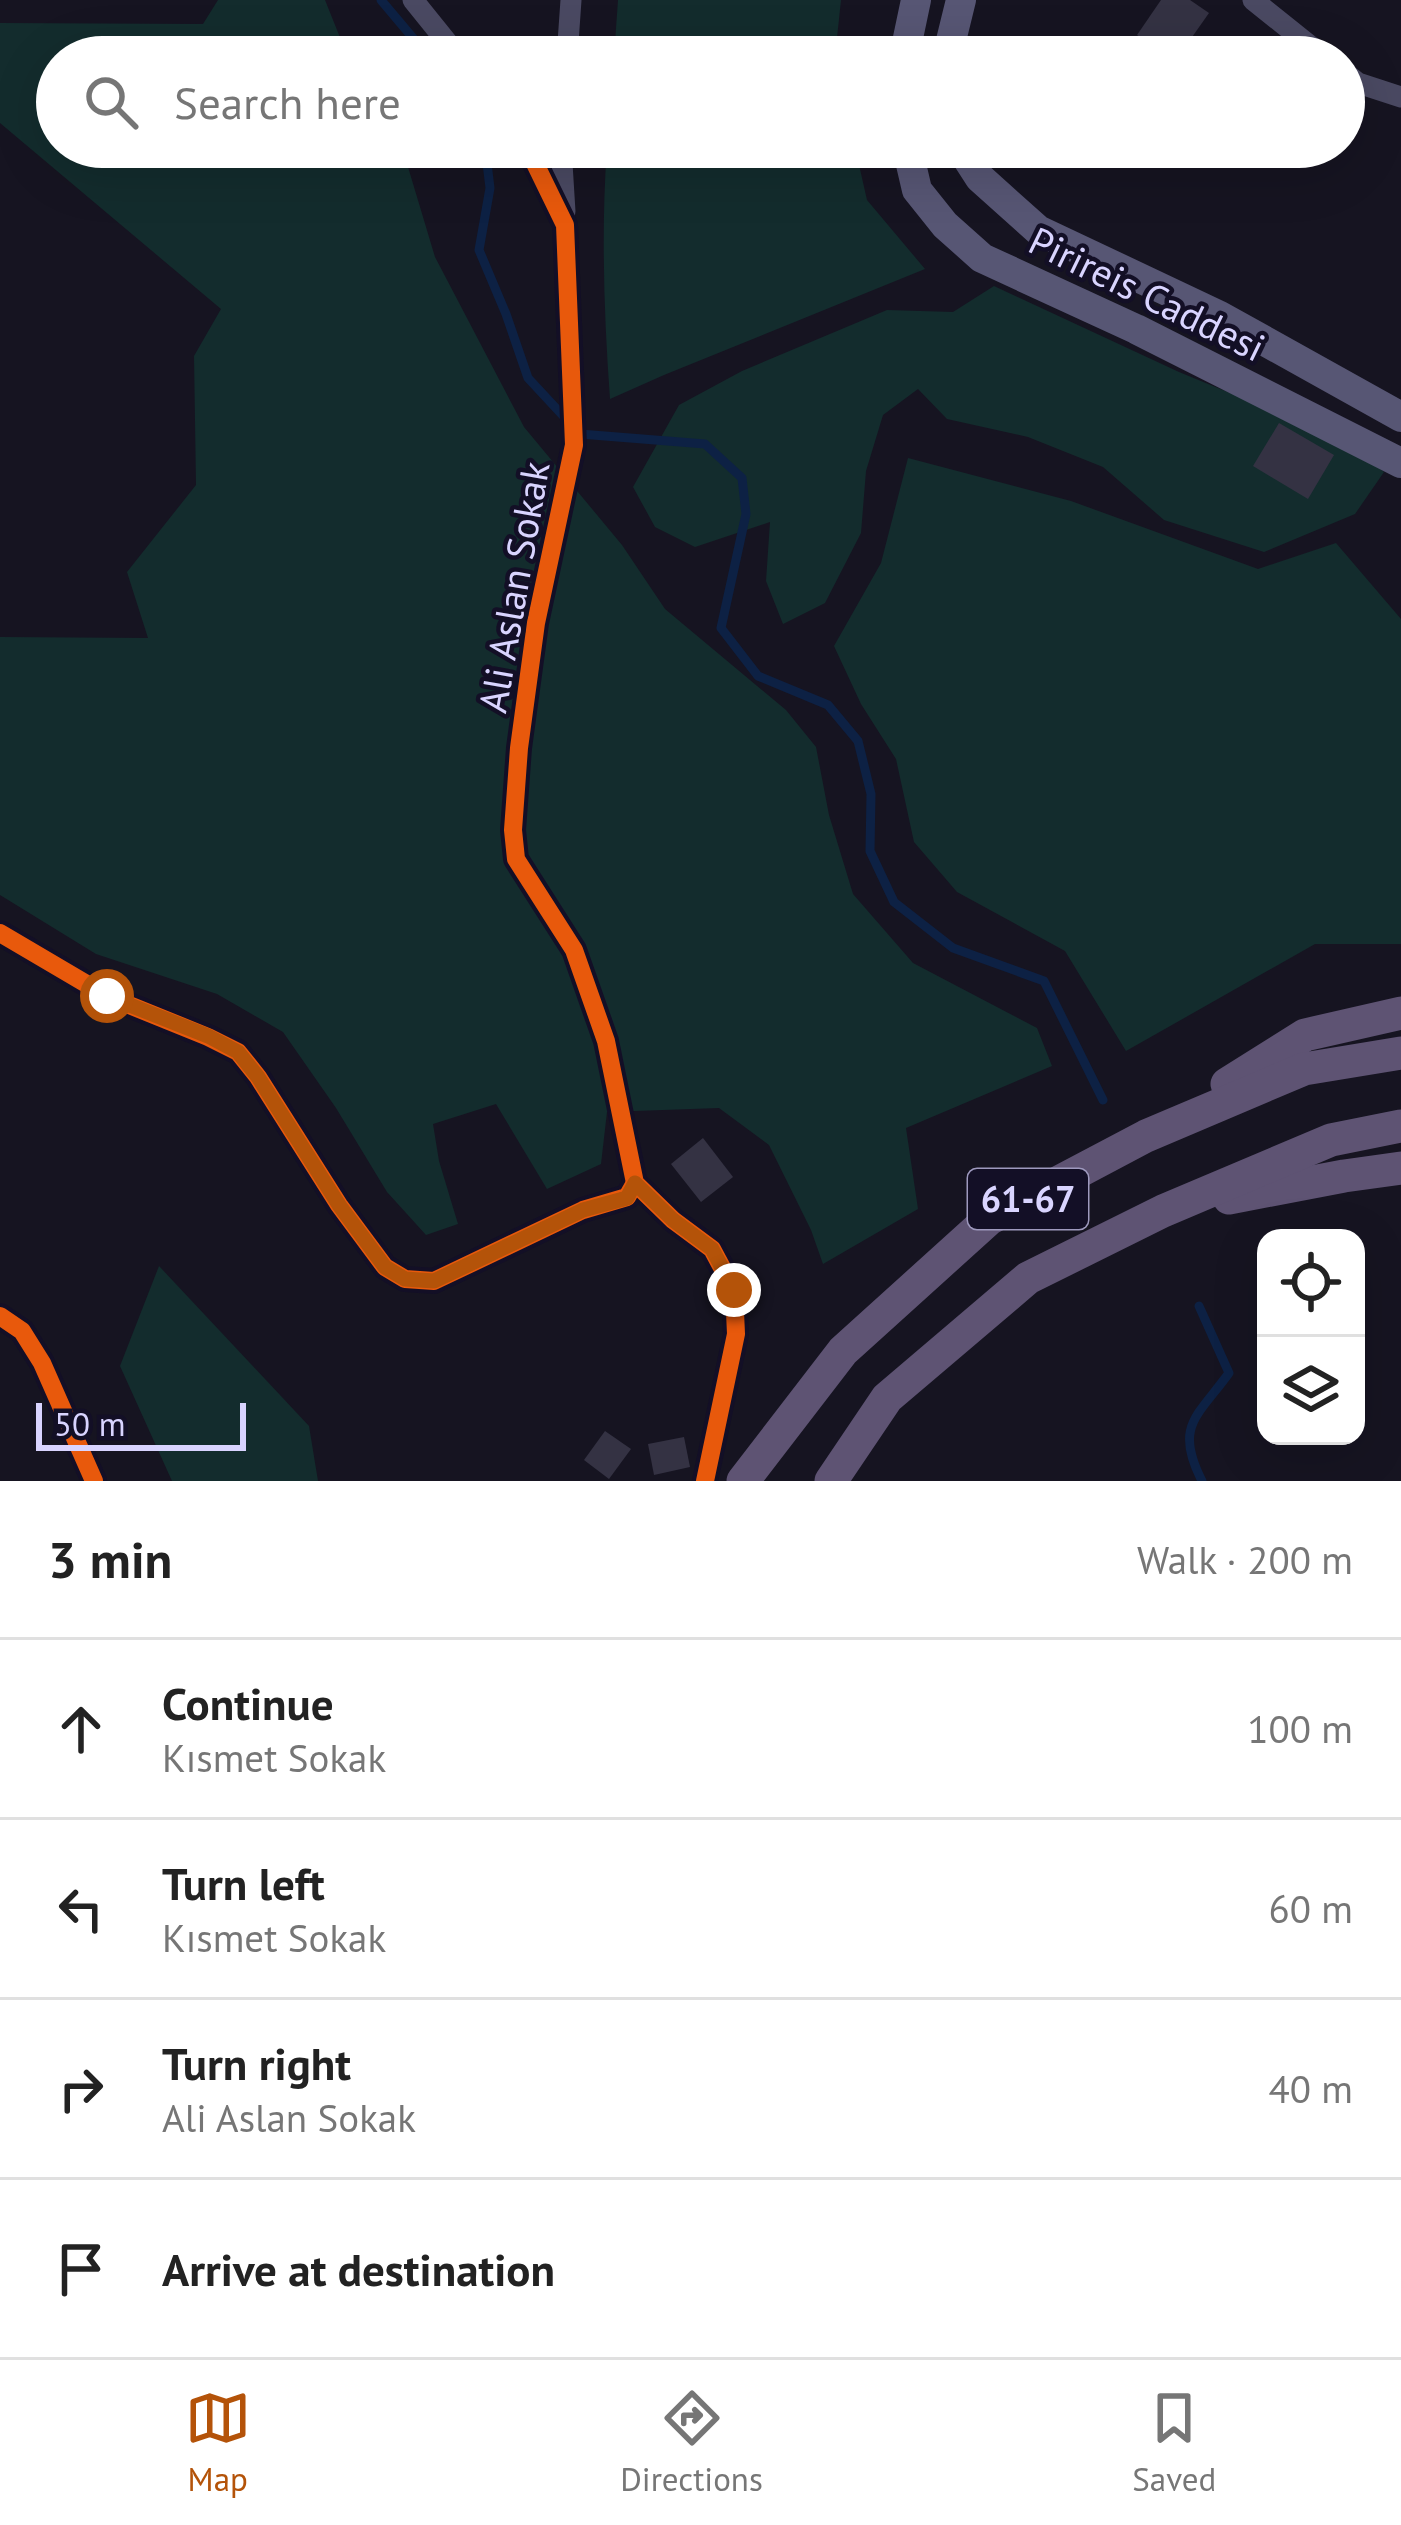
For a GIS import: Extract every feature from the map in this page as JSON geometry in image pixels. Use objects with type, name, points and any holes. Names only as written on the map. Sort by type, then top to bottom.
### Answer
[{"type":"main road","points":[[908,36],[916,0]]},
{"type":"main road","points":[[952,36],[961,0]]},
{"type":"main road","name":"Pirireis Caddesi","points":[[912,168],[917,190],[945,225],[982,259],[1136,329],[1401,463]]},
{"type":"main road","name":"Pirireis Caddesi","points":[[974,168],[1038,230],[1220,316],[1401,417]]},
{"type":"main road","name":"61-67","points":[[743,1481],[844,1351],[989,1219],[1146,1136],[1305,1035],[1401,1013]]},
{"type":"main road","name":"61-67","points":[[1146,1136],[1304,1069],[1401,1053]]},
{"type":"main road","name":"61-67","points":[[831,1481],[887,1398],[1028,1278],[1163,1211],[1330,1140],[1401,1126]]},
{"type":"main road","name":"61-67","points":[[1163,1211],[1401,1168]]},
{"type":"street","points":[[412,0],[442,36]]},
{"type":"street","points":[[568,36],[571,0]]},
{"type":"street","points":[[1253,0],[1298,36]]},
{"type":"street","points":[[1365,85],[1401,98]]},
{"type":"street","name":"Ali Aslan Sokak","points":[[538,168],[566,225],[574,445],[536,622],[519,748],[515,859],[574,950],[606,1041],[635,1183]]},
{"type":"street","points":[[562,168],[566,225]]},
{"type":"street","points":[[0,933],[107,996],[238,1052],[339,1205],[385,1267],[405,1279],[434,1281],[583,1210],[627,1198],[635,1183],[712,1249],[734,1290],[736,1334],[704,1481]]},
{"type":"street","points":[[0,1316],[22,1331],[42,1363],[94,1481]]},
{"type":"green space","points":[[218,0],[325,0],[339,36],[36,36],[36,153],[0,123],[0,23],[203,24]]},
{"type":"green space","points":[[618,0],[841,0],[837,36],[615,36]]},
{"type":"green space","points":[[53,168],[408,168],[435,257],[524,427],[622,545],[665,609],[786,710],[816,747],[829,815],[853,894],[913,963],[1037,1028],[1052,1066],[906,1128],[918,1209],[823,1264],[769,1145],[719,1108],[607,1112],[601,1164],[547,1189],[496,1104],[433,1124],[458,1224],[426,1235],[387,1192],[283,1032],[217,994],[96,954],[0,895],[0,637],[148,638],[127,572],[196,485],[194,356],[221,309]]},
{"type":"green space","points":[[606,168],[860,168],[867,200],[925,269],[610,399]]},
{"type":"green space","points":[[994,286],[1179,372],[1344,440],[1384,472],[1355,514],[1264,552],[1164,520],[1103,467],[1028,437],[947,419],[918,389],[883,415],[866,471],[861,533],[825,603],[783,624],[766,581],[770,522],[695,547],[655,527],[633,487],[679,405],[742,371],[887,310],[953,312]]},
{"type":"green space","points":[[908,458],[1071,501],[1258,569],[1336,543],[1401,619],[1401,944],[1315,944],[1126,1051],[1065,951],[957,892],[914,842],[896,759],[861,704],[834,646],[881,563]]},
{"type":"green space","points":[[159,1266],[309,1426],[318,1481],[172,1481],[120,1366]]},
{"type":"building","points":[[1161,0],[1190,0],[1209,13],[1193,36],[1137,35]]},
{"type":"building","points":[[1279,423],[1334,455],[1308,499],[1253,466]]},
{"type":"building","points":[[703,1138],[733,1177],[701,1202],[671,1164]]},
{"type":"building","points":[[605,1431],[631,1449],[609,1479],[584,1460]]},
{"type":"building","points":[[684,1437],[690,1467],[654,1475],[648,1444]]},
{"type":"waterway","points":[[381,0],[411,36]]},
{"type":"waterway","points":[[488,168],[490,188],[479,250],[528,378],[580,434],[705,444],[742,478],[746,514],[721,628],[758,676],[828,705],[858,741],[871,794],[870,851],[894,902],[953,948],[1044,981],[1103,1100]]},
{"type":"waterway","points":[[1199,1306],[1229,1373],[1199,1412],[1190,1434],[1202,1481]]},
{"type":"cycle path","points":[[537,168],[565,225],[574,445],[536,623],[519,748],[513,830],[516,859],[574,950],[606,1041],[635,1183],[712,1249],[734,1290],[736,1334],[705,1481]]},
{"type":"cycle path","points":[[0,933],[107,996],[238,1052],[339,1205],[385,1267],[405,1279],[434,1281],[583,1210],[627,1197],[635,1183]]},
{"type":"cycle path","points":[[0,1316],[22,1331],[42,1363],[94,1481]]},
{"type":"route","points":[[107,996],[238,1052],[339,1205],[385,1267],[405,1279],[434,1281],[583,1210],[627,1198],[635,1183],[712,1249],[734,1290]]}]
